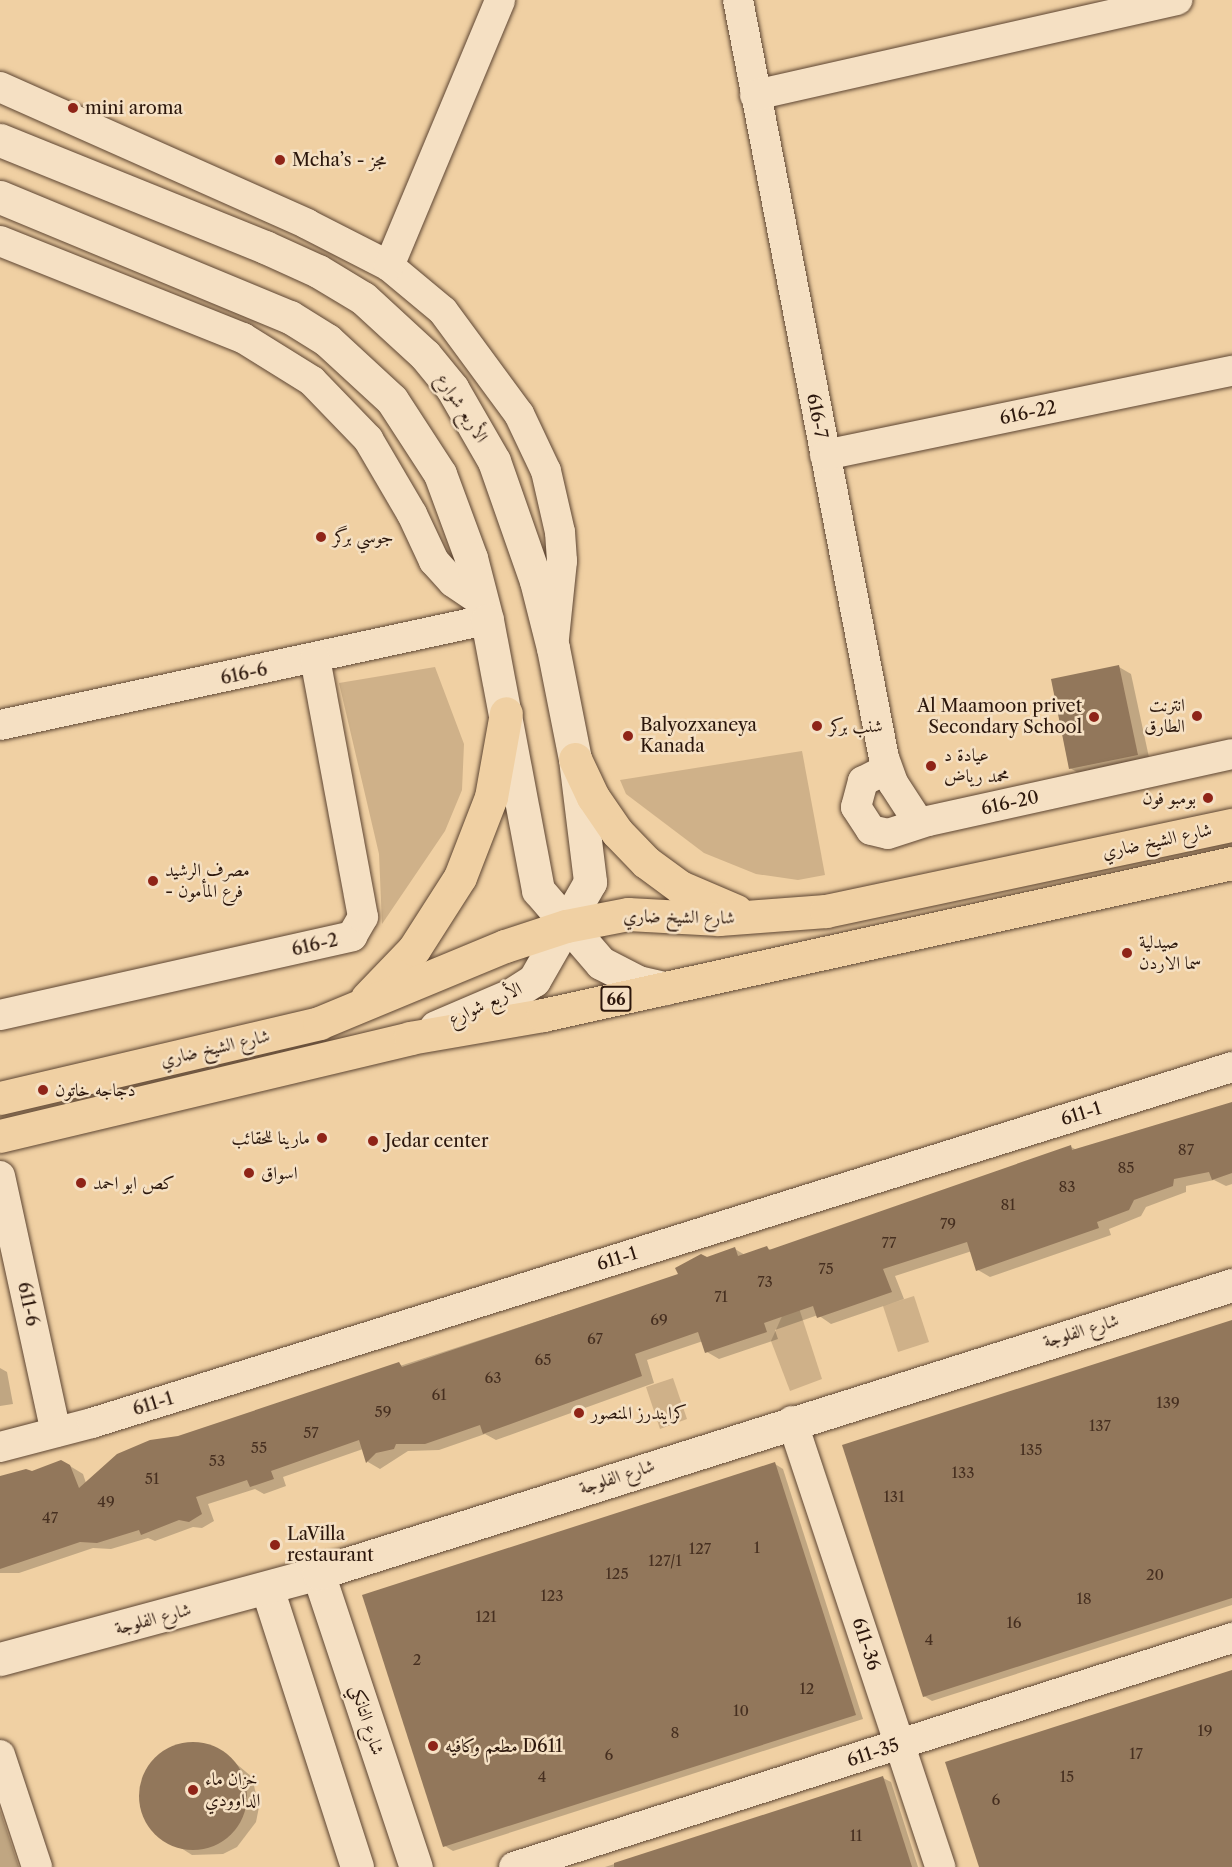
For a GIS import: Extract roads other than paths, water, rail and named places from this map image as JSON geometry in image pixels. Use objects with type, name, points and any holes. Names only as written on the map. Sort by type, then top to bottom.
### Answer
[{"type":"main road","name":"الأربع شوارع","points":[[0,140],[318,271],[363,298],[396,325],[452,388],[494,461],[536,581],[553,648],[575,759],[590,882],[534,980],[511,995],[410,1038]]},
{"type":"main road","points":[[0,197],[250,297],[290,316],[353,361],[392,400],[440,474],[486,612],[506,713],[534,879],[546,902],[588,952],[615,972],[665,988]]},
{"type":"main road","points":[[355,1010],[414,949],[460,877],[491,797],[506,713]]},
{"type":"main road","points":[[575,759],[593,797],[617,832],[646,862],[680,887],[718,905],[758,917]]},
{"type":"main road","name":"شارع الشيخ ضاري","points":[[0,1098],[282,1032],[355,1010],[505,946],[566,926],[628,914],[758,917],[826,911],[1232,825]]},
{"type":"main road","name":"شارع الشيخ ضاري","points":[[0,1136],[410,1038],[543,1015],[1232,863]]},
{"type":"main road","name":"شارع الفلوجة","points":[[0,1659],[318,1573],[792,1421],[1232,1285]]},
{"type":"main road","name":"شارع التانكي","points":[[318,1573],[416,1867]]},
{"type":"main road","points":[[267,1588],[357,1867]]},
{"type":"street","points":[[389,267],[500,0]]},
{"type":"street","name":"616-7","points":[[738,0],[887,769],[919,823]]},
{"type":"street","points":[[755,95],[1177,0]]},
{"type":"street","points":[[0,87],[307,224],[389,267],[443,311],[508,397],[534,442],[546,471],[560,532],[561,590],[553,648]]},
{"type":"street","points":[[0,241],[243,338],[312,381],[368,439],[407,504],[434,561],[486,612]]},
{"type":"street","name":"616-22","points":[[825,456],[1232,371]]},
{"type":"street","name":"616-6","points":[[0,725],[315,659],[486,612]]},
{"type":"street","name":"616-2","points":[[0,1015],[338,940],[356,931],[363,916],[315,659]]},
{"type":"street","name":"616-20","points":[[887,769],[870,775],[858,789],[858,816],[870,830],[888,834],[919,823],[1232,754]]},
{"type":"street","name":"611-1","points":[[0,1447],[56,1432],[1232,1067]]},
{"type":"street","name":"611-6","points":[[0,1176],[56,1432]]},
{"type":"street","name":"611-36","points":[[792,1421],[940,1867]]},
{"type":"street","name":"611-35","points":[[514,1867],[1232,1638]]},
{"type":"street","points":[[0,1755],[37,1867]]},
{"type":"place","name":"mini aroma","points":[[73,108]]},
{"type":"place","name":"Mcha’s - مجز","points":[[280,160]]},
{"type":"place","name":"جوسي برگر","points":[[321,537]]},
{"type":"place","name":"انترنت الطارق","points":[[1197,716]]},
{"type":"place","name":"Al Maamoon privet Secondary School","points":[[1094,717]]},
{"type":"place","name":"شنب بركر","points":[[817,726]]},
{"type":"place","name":"Balyozxaneya Kanada","points":[[628,736]]},
{"type":"place","name":"عيادة د محمد رياض","points":[[931,766]]},
{"type":"place","name":"بومبو فون","points":[[1208,798]]},
{"type":"place","name":"مصرف الرشيد - فرع المأمون","points":[[153,881]]},
{"type":"place","name":"صيدلية سما الاردن","points":[[1127,953]]},
{"type":"place","name":"دجاجه خاتون","points":[[43,1090]]},
{"type":"place","name":"مارينا للحقائب","points":[[322,1138]]},
{"type":"place","name":"Jedar center","points":[[373,1141]]},
{"type":"place","name":"اسواق","points":[[249,1173]]},
{"type":"place","name":"كص ابو احمد","points":[[81,1183]]},
{"type":"place","name":"كرايندرز المنصور","points":[[579,1413]]},
{"type":"place","name":"LaVilla restaurant","points":[[275,1545]]},
{"type":"place","name":"مطعم وكافيه D611","points":[[433,1746]]},
{"type":"place","name":"خزان ماء الداوودي","points":[[193,1790]]}]
